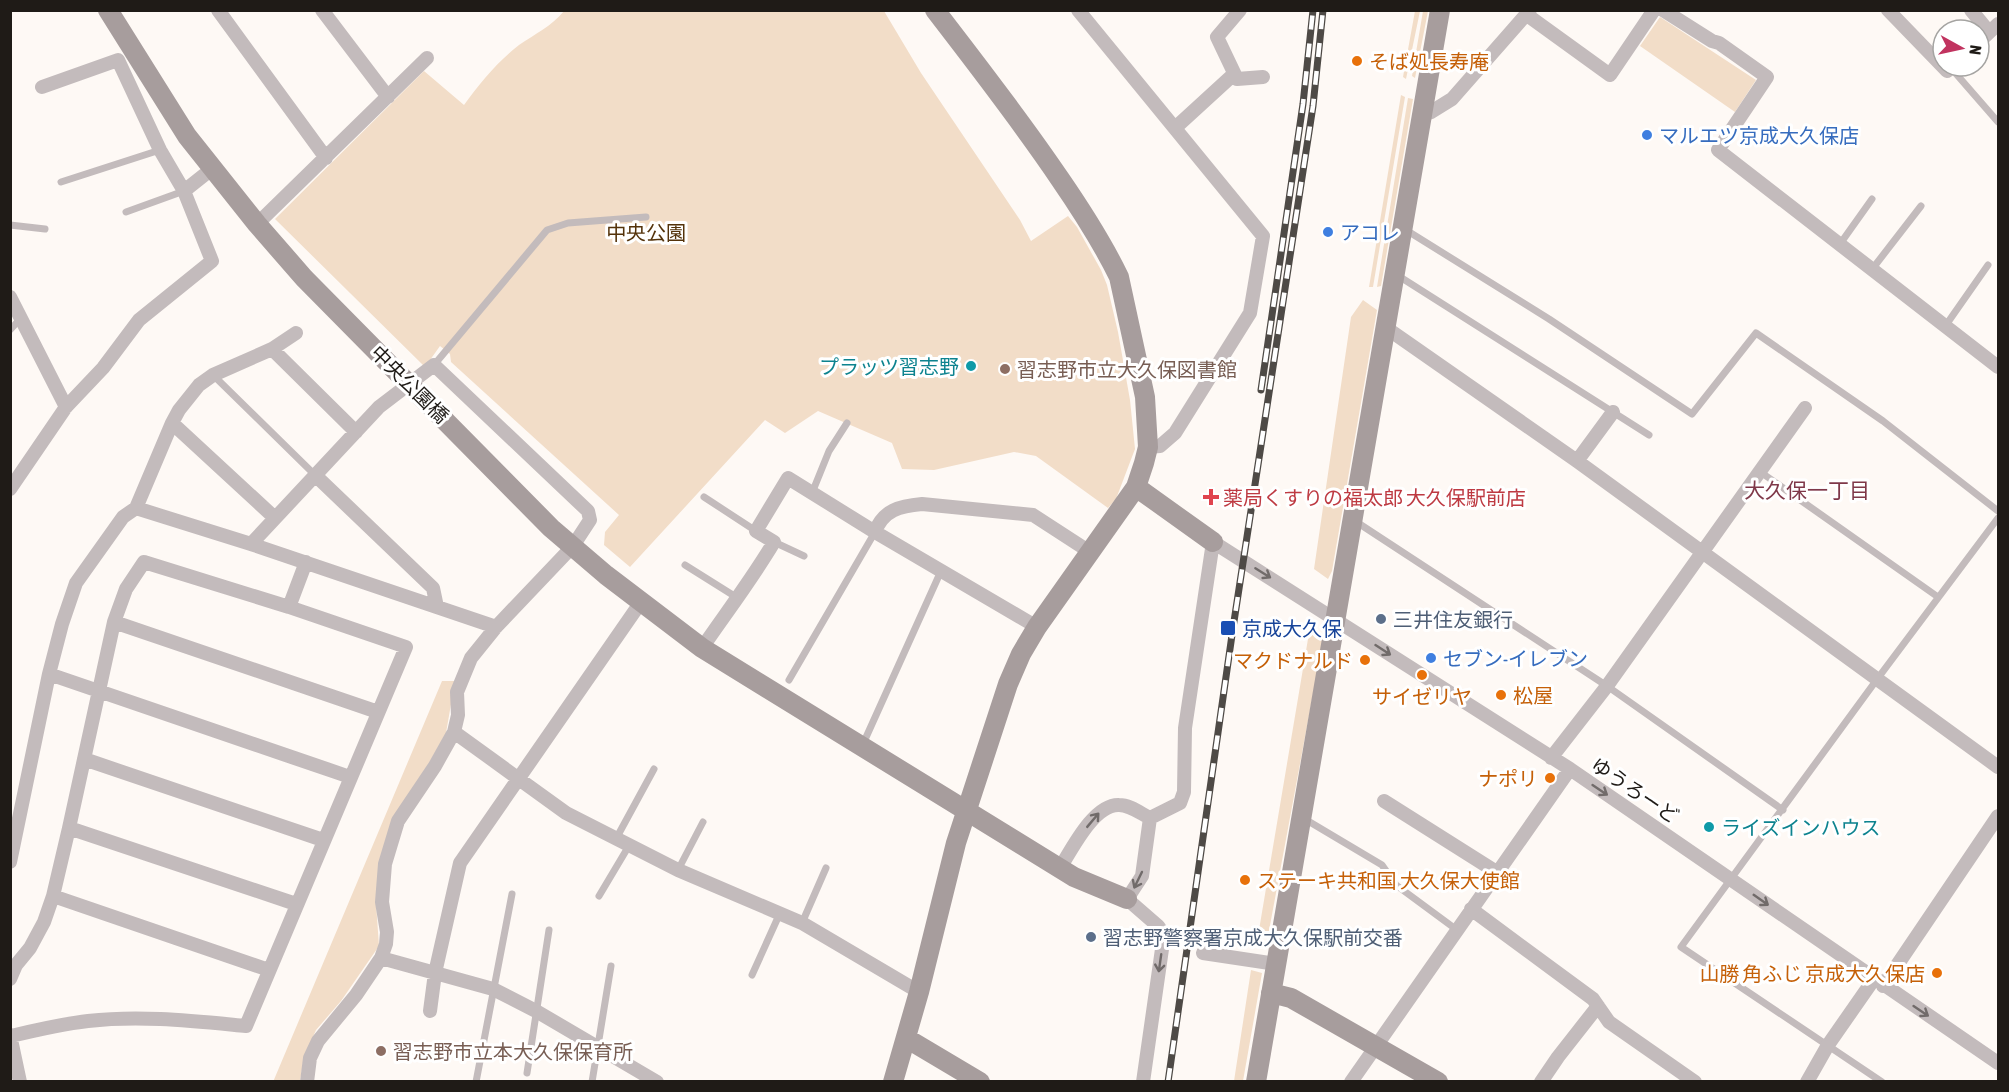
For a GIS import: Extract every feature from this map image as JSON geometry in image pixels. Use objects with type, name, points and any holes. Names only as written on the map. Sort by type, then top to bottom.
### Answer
[{"type":"street","name":"中央公園橋","points":[[108,10],[187,136],[257,224],[304,278],[516,490],[551,528],[641,602],[702,648],[1060,868],[1127,900]]},
{"type":"street","points":[[218,10],[326,158]]},
{"type":"street","points":[[322,10],[388,98]]},
{"type":"street","points":[[893,1082],[966,810],[1008,684],[1021,654],[1037,627],[1136,487],[1148,447],[1144,397],[1119,277],[1088,220],[1026,128],[935,10]]},
{"type":"street","points":[[1078,10],[1263,236],[1250,313],[1175,433],[1160,446],[1148,447]]},
{"type":"street","points":[[1240,10],[1217,37],[1237,79],[1263,77]]},
{"type":"street","points":[[1256,1082],[1440,10]]},
{"type":"street","points":[[1422,115],[1452,99],[1529,13],[1610,75],[1654,10]]},
{"type":"street","points":[[1663,10],[1712,41],[1719,43],[1767,77],[1718,150],[1998,367]]},
{"type":"street","points":[[1888,10],[1931,54]]},
{"type":"street","points":[[257,224],[427,58]]},
{"type":"street","points":[[10,489],[66,406],[104,368],[139,320],[212,261],[184,191],[160,150],[118,60],[42,87]]},
{"type":"street","points":[[1175,128],[1234,74]]},
{"type":"street","points":[[184,191],[213,168]]},
{"type":"street","points":[[10,297],[66,406]]},
{"type":"street","points":[[1385,327],[1577,461],[1998,767]]},
{"type":"street","points":[[10,862],[49,674],[62,624],[76,584],[123,517],[136,507],[172,423],[179,410],[199,385],[213,375],[272,349],[296,333]]},
{"type":"street","points":[[272,349],[356,432]]},
{"type":"street","points":[[251,544],[379,408],[434,365],[588,511],[590,520],[573,546],[496,627],[471,658],[457,692],[458,715],[454,732],[435,766],[398,821],[385,864],[382,902],[387,932],[381,958],[356,994],[318,1041],[310,1058],[307,1082]]},
{"type":"street","points":[[1551,758],[1607,686],[1805,408]]},
{"type":"street","points":[[1577,461],[1613,412]]},
{"type":"street","points":[[172,423],[275,518]]},
{"type":"street","points":[[315,475],[433,588],[437,608]]},
{"type":"street","points":[[702,648],[736,597],[751,580],[774,542],[756,531],[788,478],[874,532],[1037,627]]},
{"type":"street","points":[[1136,487],[1213,542],[1185,728],[1184,792],[1180,803],[1150,818]]},
{"type":"street","points":[[874,532],[879,522],[888,513],[899,507],[910,505],[922,504],[1024,513],[1042,520],[1090,552]]},
{"type":"street","points":[[136,507],[496,627]]},
{"type":"street","name":"ゆうろーど","points":[[1213,542],[1570,769],[1998,1063]]},
{"type":"street","points":[[10,980],[16,965],[30,948],[44,922],[69,828],[114,622],[126,589],[144,562],[290,607],[405,647],[246,1026],[179,1019],[133,1018],[52,1026],[11,1036],[20,1082]]},
{"type":"street","points":[[290,607],[306,562]]},
{"type":"street","points":[[430,1011],[435,973],[460,863],[641,602]]},
{"type":"street","points":[[114,622],[378,712]]},
{"type":"street","points":[[49,674],[350,777]]},
{"type":"street","points":[[454,732],[566,813],[678,870],[802,923],[919,992]]},
{"type":"street","points":[[84,759],[323,840]]},
{"type":"street","points":[[1351,1082],[1570,769]]},
{"type":"street","points":[[1384,801],[1498,873]]},
{"type":"street","points":[[1060,868],[1096,815],[1106,808],[1117,804],[1128,806],[1150,818]]},
{"type":"street","points":[[1807,1082],[1828,1045],[1878,982],[1998,816]]},
{"type":"street","points":[[1143,1082],[1164,935],[1158,926],[1127,900],[1142,876],[1150,818]]},
{"type":"street","points":[[69,828],[296,904]]},
{"type":"street","points":[[52,896],[269,970]]},
{"type":"street","points":[[1471,909],[1593,999],[1609,1022],[1695,1082]]},
{"type":"street","points":[[1203,953],[1276,964]]},
{"type":"street","points":[[381,958],[493,989],[536,1011],[657,1082]]},
{"type":"street","points":[[1271,993],[1291,998],[1438,1082]]},
{"type":"street","points":[[1541,1082],[1598,1006]]},
{"type":"street","points":[[906,1038],[980,1082]]},
{"type":"lane","points":[[1961,78],[1998,122]]},
{"type":"lane","points":[[62,182],[160,150]]},
{"type":"lane","points":[[126,212],[184,191]]},
{"type":"lane","points":[[1840,244],[1872,199]]},
{"type":"lane","points":[[1873,268],[1921,206]]},
{"type":"lane","points":[[434,365],[547,230],[568,223],[646,217]]},
{"type":"lane","points":[[10,225],[45,229]]},
{"type":"lane","points":[[1402,228],[1549,319],[1692,414],[1756,333],[1883,421],[1998,511]]},
{"type":"lane","points":[[1946,325],[1988,265]]},
{"type":"lane","points":[[1394,274],[1649,435]]},
{"type":"lane","points":[[10,330],[21,318]]},
{"type":"lane","points":[[213,375],[315,475]]},
{"type":"lane","points":[[812,493],[829,451],[847,423]]},
{"type":"lane","points":[[1759,471],[1938,597]]},
{"type":"lane","points":[[705,497],[756,531]]},
{"type":"lane","points":[[1882,1082],[1681,947],[1998,518]]},
{"type":"lane","points":[[1352,519],[1607,686],[1783,810]]},
{"type":"lane","points":[[789,680],[874,532]]},
{"type":"lane","points":[[774,542],[804,556]]},
{"type":"lane","points":[[685,565],[736,597]]},
{"type":"lane","points":[[862,746],[940,571]]},
{"type":"lane","points":[[616,837],[654,769]]},
{"type":"lane","points":[[1301,817],[1382,865],[1396,885],[1457,930]]},
{"type":"lane","points":[[678,870],[703,822]]},
{"type":"lane","points":[[599,896],[630,844]]},
{"type":"lane","points":[[802,923],[826,868]]},
{"type":"lane","points":[[476,1082],[512,894]]},
{"type":"lane","points":[[752,975],[780,913]]},
{"type":"lane","points":[[527,1073],[549,930]]},
{"type":"lane","points":[[592,1082],[612,966]]},
{"type":"green space","name":"中央公園","points":[[564,11],[884,11],[921,73],[1020,220],[1031,241],[1068,216],[1077,227],[1101,270],[1107,285],[1118,332],[1130,400],[1135,449],[1116,499],[1108,508],[1036,456],[1014,452],[934,470],[902,469],[892,443],[818,411],[785,433],[765,420],[630,567],[604,545],[605,532],[619,515],[451,362],[450,354],[440,346],[425,367],[275,219],[424,71],[464,105],[503,58],[549,25]]},
{"type":"green space","points":[[1415,11],[1420,11],[1406,79],[1403,77]]},
{"type":"green space","points":[[1423,11],[1428,11],[1415,78],[1412,76]]},
{"type":"green space","points":[[1660,17],[1756,80],[1735,112],[1640,46]]},
{"type":"green space","points":[[1401,95],[1405,97],[1373,287],[1369,287]]},
{"type":"green space","points":[[1408,98],[1413,99],[1381,286],[1377,287]]},
{"type":"green space","points":[[1363,300],[1377,310],[1332,571],[1328,579],[1314,569],[1351,317]]},
{"type":"green space","points":[[1309,633],[1323,640],[1268,936],[1258,936]]},
{"type":"green space","points":[[442,681],[455,681],[446,733],[418,783],[376,903],[379,946],[341,1001],[316,1030],[304,1057],[300,1081],[273,1082]]},
{"type":"green space","points":[[1251,970],[1262,973],[1243,1081],[1234,1081]]},
{"type":"railway","points":[[1261,390],[1303,104],[1313,10]]},
{"type":"railway","points":[[1168,1082],[1233,628],[1313,106],[1323,10]]},
{"type":"place","name":"そば処長寿庵","points":[[1357,61]]},
{"type":"place","name":"マルエツ京成大久保店","points":[[1647,135]]},
{"type":"place","name":"アコレ","points":[[1328,232]]},
{"type":"place","name":"プラッツ習志野","points":[[971,366]]},
{"type":"place","name":"習志野市立大久保図書館","points":[[1005,369]]},
{"type":"place","name":"薬局くすりの福太郎 大久保駅前店","points":[[1211,497]]},
{"type":"place","name":"三井住友銀行","points":[[1381,619]]},
{"type":"place","name":"京成大久保","points":[[1228,628]]},
{"type":"place","name":"セブン-イレブン","points":[[1431,658]]},
{"type":"place","name":"マクドナルド","points":[[1365,660]]},
{"type":"place","name":"サイゼリヤ","points":[[1422,675]]},
{"type":"place","name":"松屋","points":[[1501,695]]},
{"type":"place","name":"ナポリ","points":[[1550,778]]},
{"type":"place","name":"ライズインハウス","points":[[1709,827]]},
{"type":"place","name":"ステーキ共和国 大久保大使館","points":[[1245,880]]},
{"type":"place","name":"習志野警察署京成大久保駅前交番","points":[[1091,937]]},
{"type":"place","name":"山勝 角ふじ 京成大久保店","points":[[1937,973]]},
{"type":"place","name":"習志野市立本大久保保育所","points":[[381,1051]]},
{"type":"district","name":"大久保一丁目","points":[[1807,490]]}]
